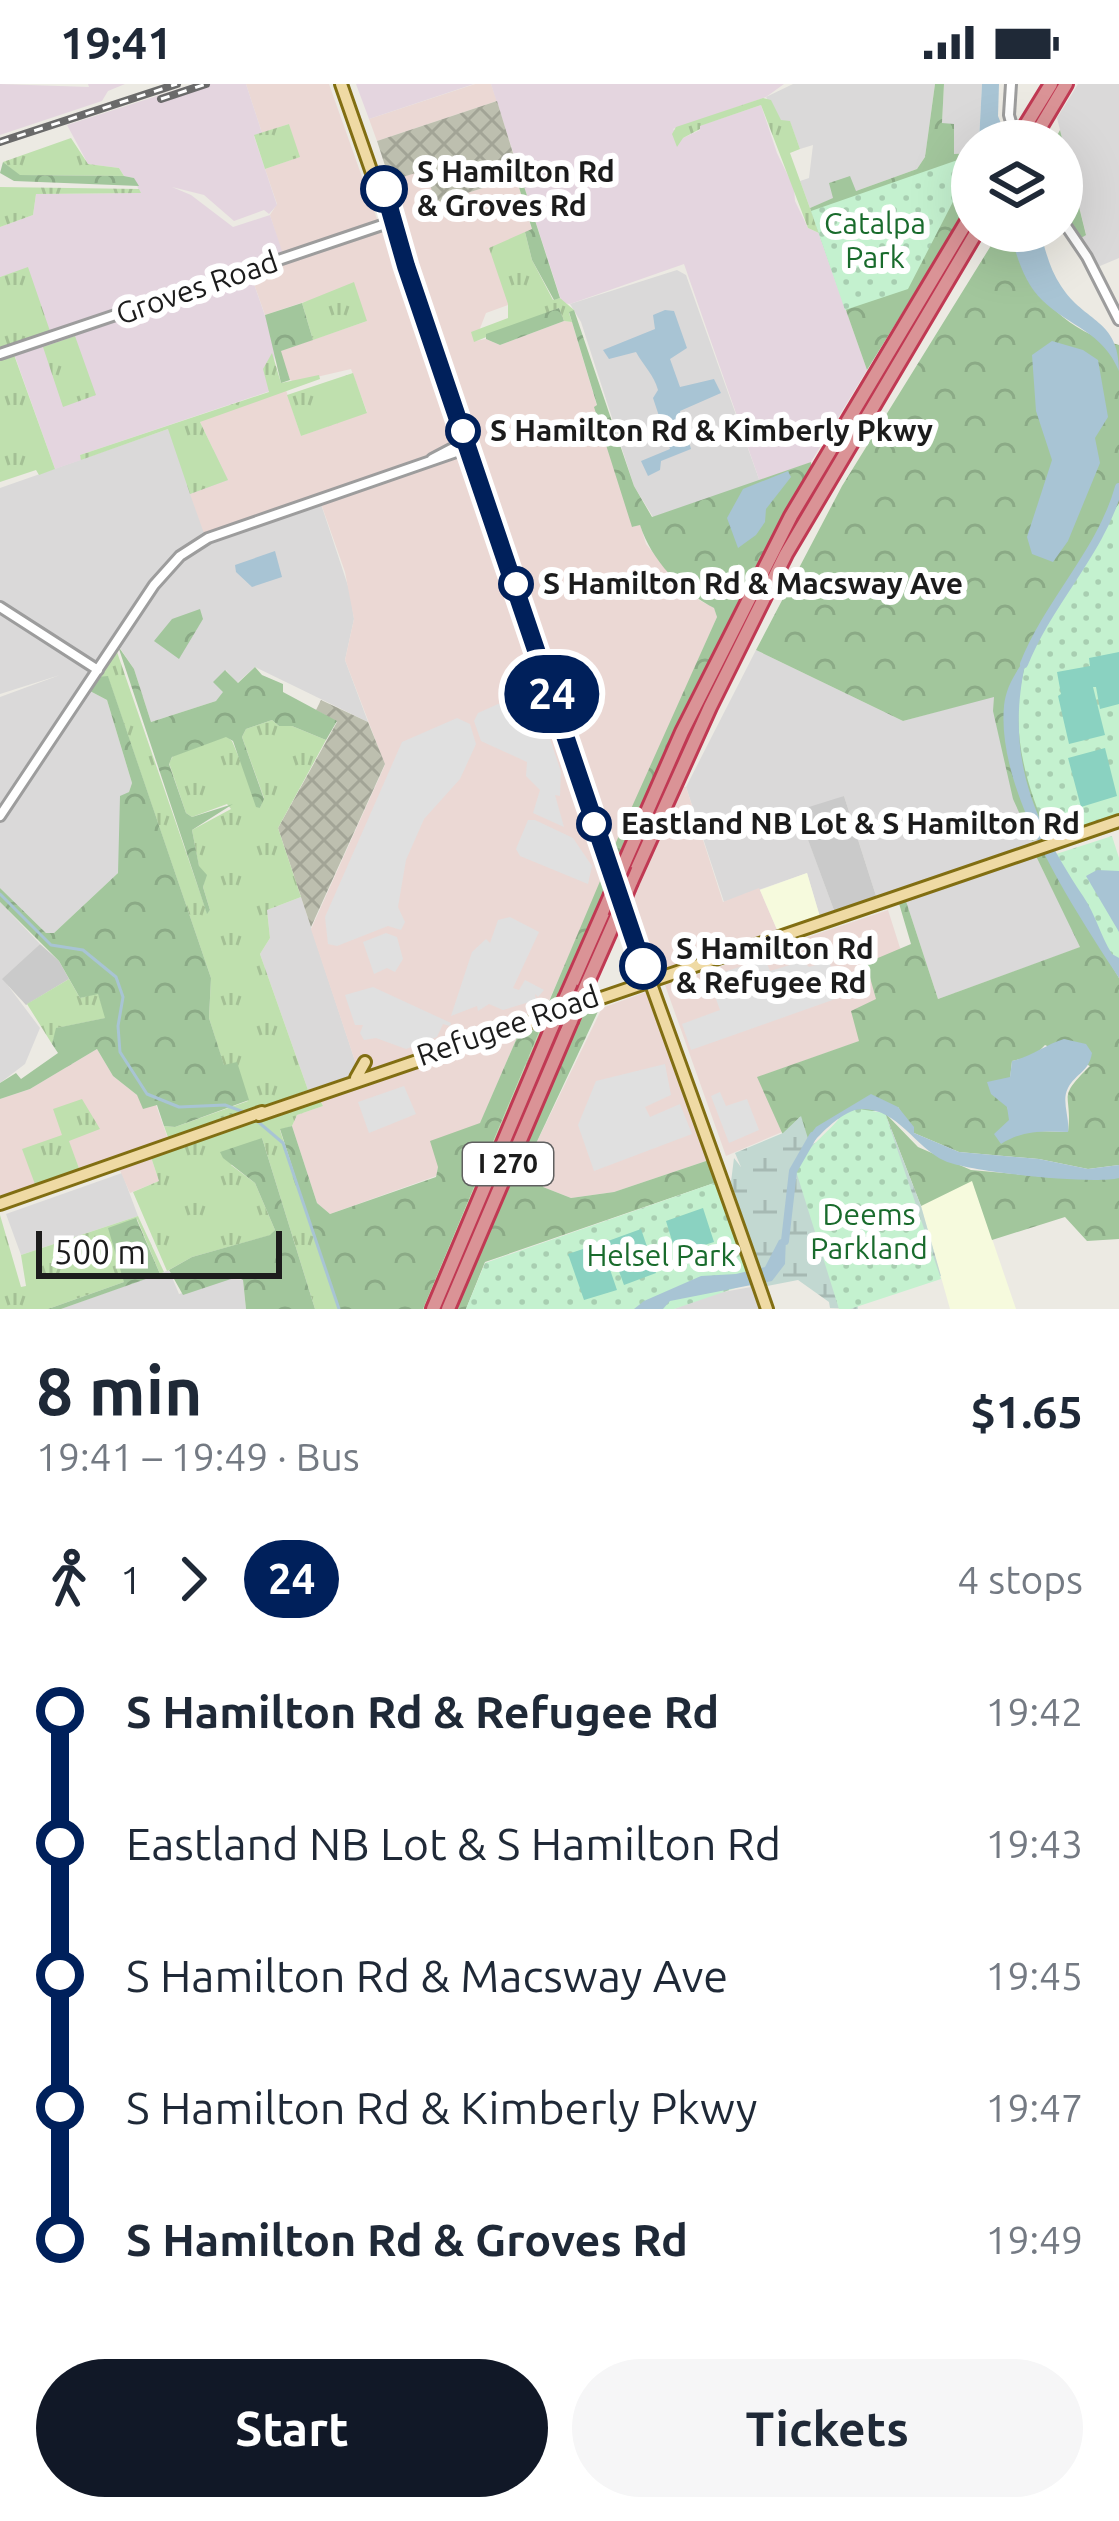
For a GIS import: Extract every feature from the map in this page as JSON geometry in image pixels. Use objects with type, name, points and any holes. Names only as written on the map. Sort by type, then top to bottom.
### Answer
[{"type":"highway","points":[[1032,120],[1051,84]]},
{"type":"highway","points":[[1037,120],[1066,84]]},
{"type":"highway","name":"I 270","points":[[433,1309],[682,732],[791,516],[951,249]]},
{"type":"highway","name":"I 270","points":[[448,1309],[710,707],[786,554],[965,252]]},
{"type":"main road","points":[[345,84],[401,262],[542,653],[767,1309]]},
{"type":"main road","name":"Refugee Road","points":[[255,1116],[1119,821]]},
{"type":"main road","name":"Refugee Road","points":[[0,1204],[652,980]]},
{"type":"main road","points":[[356,1078],[365,1062]]},
{"type":"street","points":[[1011,84],[1012,120]]},
{"type":"street","name":"Groves Road","points":[[0,354],[392,222]]},
{"type":"street","points":[[1083,251],[1119,320]]},
{"type":"street","points":[[0,816],[154,585],[186,551],[221,532],[430,461],[437,454],[469,447]]},
{"type":"street","points":[[0,607],[98,670]]},
{"type":"shaded area","points":[[0,84],[125,84],[108,91],[102,101],[0,135]]},
{"type":"shaded area","points":[[194,84],[246,84],[262,133],[254,136],[277,205],[269,214],[264,210],[234,221],[204,195],[172,187],[191,195],[233,227],[270,215],[283,254],[248,267],[276,347],[270,391],[80,455],[81,460],[55,469],[12,348],[28,268],[0,277],[0,227],[33,215],[36,194],[140,193],[134,178],[124,176],[119,168],[88,164],[67,125]]},
{"type":"shaded area","points":[[246,84],[329,84],[377,219],[400,210],[390,181],[425,169],[437,203],[516,177],[532,230],[511,241],[508,305],[486,313],[475,341],[486,339],[500,345],[572,322],[633,527],[640,524],[646,544],[686,593],[714,608],[717,617],[548,1003],[556,1008],[359,1073],[311,929],[385,765],[345,660],[354,619],[345,572],[319,498],[206,539],[190,494],[228,480],[200,422],[209,416],[286,390],[301,436],[367,412],[351,369],[295,382],[290,380],[280,351],[367,321],[307,301],[265,315],[248,267],[282,254],[270,215],[277,204],[265,169],[299,157],[289,124],[262,133]]},
{"type":"shaded area","points":[[356,84],[474,84],[369,119]]},
{"type":"shaded area","points":[[475,84],[491,84],[497,101],[377,141],[369,119]]},
{"type":"shaded area","points":[[491,84],[784,84],[766,97],[673,129],[683,138],[700,130],[699,126],[761,105],[795,201],[808,228],[819,233],[867,370],[811,462],[760,482],[684,264],[562,303]]},
{"type":"shaded area","points":[[793,84],[935,84],[925,157],[917,169],[856,191],[830,183],[834,198],[810,208],[800,181],[809,178],[813,145],[800,149],[790,122],[781,121],[766,97]]},
{"type":"shaded area","points":[[944,84],[982,84],[980,120],[951,120],[951,146],[942,124]]},
{"type":"shaded area","points":[[982,84],[999,84],[1000,120],[980,120]]},
{"type":"shaded area","points":[[1078,84],[1119,84],[1119,258],[1100,266],[1095,266],[1083,248],[1083,120],[1057,118]]},
{"type":"shaded area","points":[[497,101],[520,176],[436,203],[425,170],[390,181],[377,141]]},
{"type":"shaded area","points":[[1016,252],[1047,252],[1070,298],[1107,331],[1119,371],[1095,338],[1036,293]]},
{"type":"shaded area","points":[[677,270],[686,275],[760,482],[653,517],[634,486],[581,322],[570,304]]},
{"type":"shaded area","points":[[674,311],[687,348],[670,359],[680,387],[714,379],[721,393],[680,411],[691,449],[661,461],[660,470],[648,476],[641,461],[670,449],[653,398],[658,390],[636,352],[609,359],[603,350],[655,329],[653,315]]},
{"type":"shaded area","points":[[1052,341],[1098,360],[1108,417],[1095,438],[1100,463],[1068,541],[1053,562],[1032,554],[1027,537],[1052,460],[1036,411],[1032,355]]},
{"type":"shaded area","points":[[168,429],[319,498],[350,592],[354,619],[345,660],[368,722],[255,667],[237,683],[226,670],[223,696],[216,701],[151,722],[134,669],[116,642],[88,690],[107,700],[132,783],[120,797],[121,864],[118,873],[54,933],[46,933],[0,888],[0,815],[4,809],[0,805],[0,697],[60,675],[0,694],[0,488]]},
{"type":"shaded area","points":[[788,471],[791,477],[766,509],[765,522],[738,548],[727,518],[743,489]]},
{"type":"shaded area","points":[[275,551],[282,577],[252,587],[236,572],[235,565]]},
{"type":"shaded area","points":[[756,650],[903,721],[994,696],[1032,840],[1040,843],[877,899],[844,796],[800,817],[835,913],[820,917],[807,873],[724,902],[686,787]]},
{"type":"shaded area","points":[[1119,652],[1119,704],[1100,709],[1093,687],[1105,735],[1069,744],[1057,672],[1090,666],[1089,658]]},
{"type":"shaded area","points":[[1027,656],[1019,723],[1027,782],[1049,839],[1112,954],[1119,958],[1119,978],[1042,848],[1012,775],[1004,706],[1009,686]]},
{"type":"shaded area","points":[[321,700],[368,722],[385,764],[311,927],[278,828],[337,722],[316,710]]},
{"type":"shaded area","points":[[498,704],[527,710],[548,733],[561,772],[560,796],[555,795],[564,827],[533,813],[540,790],[526,776],[527,762],[481,741],[474,721],[478,713]]},
{"type":"shaded area","points":[[457,718],[470,724],[476,744],[460,779],[424,819],[406,860],[398,907],[405,922],[401,930],[388,926],[337,946],[328,944],[325,917],[402,742]]},
{"type":"shaded area","points":[[1105,748],[1117,796],[1081,807],[1068,758]]},
{"type":"shaded area","points":[[678,785],[686,787],[723,902],[759,888],[778,932],[662,971],[654,968],[628,899]]},
{"type":"shaded area","points":[[844,796],[877,899],[835,913],[800,818],[795,819],[793,812]]},
{"type":"shaded area","points":[[528,820],[573,838],[592,866],[588,884],[520,856],[516,849]]},
{"type":"shaded area","points":[[1035,854],[1081,947],[938,999],[905,898]]},
{"type":"shaded area","points":[[1097,870],[1119,871],[1119,932],[1086,876]]},
{"type":"shaded area","points":[[807,873],[820,917],[778,932],[760,890]]},
{"type":"shaded area","points":[[301,897],[359,1073],[308,1090],[260,954],[270,938],[267,910]]},
{"type":"shaded area","points":[[0,902],[40,944],[3,979],[40,1028],[25,1064],[0,1083]]},
{"type":"shaded area","points":[[888,910],[901,951],[860,1041],[758,1077],[782,1132],[726,1156],[665,985]]},
{"type":"shaded area","points":[[510,917],[539,932],[513,988],[519,990],[525,980],[544,990],[538,997],[535,994],[536,1000],[503,1010],[489,1004],[451,1016],[472,952],[486,939],[490,943],[498,920]]},
{"type":"shaded area","points":[[386,933],[397,937],[403,959],[395,972],[387,968],[374,974],[363,942]]},
{"type":"shaded area","points":[[40,944],[59,961],[69,979],[26,1005],[2,979]]},
{"type":"shaded area","points":[[765,959],[770,971],[803,961],[809,967],[829,961],[841,997],[691,1050],[682,1024],[720,1010],[708,977]]},
{"type":"shaded area","points":[[373,987],[450,1026],[443,1024],[437,1037],[406,1049],[376,1038],[364,1040],[363,1025],[355,1025],[345,995]]},
{"type":"shaded area","points":[[646,992],[709,1160],[614,1192],[571,1198],[543,1187],[532,1152],[602,1008]]},
{"type":"shaded area","points":[[519,1033],[480,1124],[438,1167],[436,1176],[330,1214],[317,1203],[292,1126],[297,1115],[323,1106],[320,1100]]},
{"type":"shaded area","points":[[1064,1039],[1086,1044],[1092,1053],[1066,1093],[1068,1132],[1025,1134],[1001,1144],[994,1134],[1009,1120],[1007,1107],[991,1094],[987,1082],[1010,1077],[1012,1061]]},
{"type":"shaded area","points":[[97,1049],[113,1076],[156,1105],[172,1150],[151,1157],[159,1181],[130,1193],[115,1159],[80,1171],[62,1135],[36,1187],[0,1199],[0,1099],[30,1089]]},
{"type":"shaded area","points":[[665,1064],[671,1095],[645,1107],[650,1117],[680,1104],[692,1134],[594,1171],[578,1125],[596,1081]]},
{"type":"shaded area","points":[[404,1086],[416,1114],[369,1133],[358,1102]]},
{"type":"shaded area","points":[[720,1092],[726,1106],[747,1099],[759,1130],[729,1143],[711,1096]]},
{"type":"shaded area","points":[[871,1094],[898,1107],[914,1133],[959,1152],[1088,1169],[1119,1165],[1119,1178],[1059,1179],[959,1165],[934,1155],[896,1121],[874,1110],[854,1110],[810,1146],[807,1139],[816,1127]]},
{"type":"shaded area","points":[[122,1173],[138,1216],[21,1255],[6,1214]]},
{"type":"shaded area","points":[[972,1180],[1016,1309],[950,1309],[921,1206]]},
{"type":"shaded area","points":[[703,1208],[714,1242],[676,1254],[666,1221]]},
{"type":"shaded area","points":[[641,1229],[656,1273],[624,1285],[608,1241]]},
{"type":"shaded area","points":[[786,1237],[785,1264],[772,1281],[670,1301],[663,1309],[634,1309],[701,1276],[765,1267],[779,1240]]},
{"type":"shaded area","points":[[601,1243],[617,1290],[584,1300],[568,1254]]},
{"type":"shaded area","points":[[169,1270],[179,1294],[226,1279],[243,1280],[246,1309],[61,1309]]},
{"type":"shaded area","points":[[751,1287],[763,1309],[674,1309],[712,1294]]},
{"type":"green space","name":"Catalpa Park","points":[[935,84],[944,84],[942,123],[951,124],[951,234],[867,370],[810,208],[833,198],[829,183],[850,176],[856,191],[917,169],[925,157]]},
{"type":"green space","points":[[763,98],[771,100],[781,120],[790,121],[800,149],[790,153],[819,233],[808,228],[761,105],[700,126],[677,147],[672,134],[676,127]]},
{"type":"green space","points":[[289,124],[300,157],[265,169],[254,135]]},
{"type":"green space","points":[[71,138],[88,164],[119,168],[124,176],[19,175],[3,162]]},
{"type":"green space","points":[[3,162],[20,175],[124,176],[134,178],[139,186],[14,181],[0,173]]},
{"type":"green space","name":"Catalpa Park","points":[[951,162],[951,206],[908,289],[845,310],[811,211]]},
{"type":"green space","points":[[522,180],[560,298],[554,300],[532,260],[525,232],[532,229],[517,181]]},
{"type":"green space","points":[[0,187],[139,189],[141,193],[36,194],[33,215],[0,227]]},
{"type":"green space","points":[[525,232],[532,260],[553,300],[560,298],[574,310],[569,313],[572,322],[564,321],[559,308],[474,342],[471,332],[508,318],[508,304],[489,248]]},
{"type":"green space","points":[[987,252],[1017,252],[1036,288],[1063,317],[1119,345],[1119,504],[1063,588],[1027,656],[1048,835],[1032,841],[1013,799],[994,697],[903,721],[756,650],[842,486]]},
{"type":"green space","points":[[28,267],[51,334],[0,352],[0,277]]},
{"type":"green space","points":[[354,282],[367,321],[313,340],[302,303]]},
{"type":"green space","points":[[302,303],[313,340],[281,351],[290,380],[281,383],[265,315]]},
{"type":"green space","points":[[559,308],[564,321],[500,345],[486,339],[486,334]]},
{"type":"green space","points":[[574,310],[634,486],[652,517],[811,462],[812,468],[705,672],[618,865],[613,849],[717,617],[714,608],[669,573],[640,525],[632,527],[594,407],[569,312]]},
{"type":"green space","points":[[75,336],[96,395],[63,407],[43,347]]},
{"type":"green space","points":[[13,352],[55,469],[0,482],[0,357]]},
{"type":"green space","points":[[272,353],[281,383],[319,375],[320,379],[200,422],[228,480],[190,494],[168,429],[81,460],[80,455],[269,392],[263,369]]},
{"type":"green space","points":[[353,373],[367,413],[301,436],[287,395]]},
{"type":"green space","points":[[1119,504],[1119,817],[1051,841],[1026,774],[1020,743],[1021,682],[1043,620]]},
{"type":"green space","points":[[200,609],[203,619],[179,659],[154,641],[172,619]]},
{"type":"green space","points":[[118,646],[134,669],[151,722],[216,701],[223,692],[213,682],[225,670],[238,683],[255,667],[283,684],[283,692],[337,721],[326,740],[272,720],[246,729],[242,737],[264,799],[260,808],[233,741],[226,737],[172,757],[169,764],[186,813],[192,817],[233,804],[192,830],[199,866],[207,875],[203,887],[207,914]]},
{"type":"green space","points":[[116,649],[207,913],[206,875],[199,867],[192,830],[231,809],[227,804],[192,817],[186,813],[169,763],[173,756],[226,736],[260,808],[264,798],[242,737],[246,729],[272,720],[326,740],[278,828],[301,897],[267,910],[270,938],[260,954],[308,1090],[169,1140],[164,1126],[175,1127],[248,1101],[224,1066],[209,1018],[211,978],[108,677],[97,677]]},
{"type":"green space","points":[[108,676],[211,978],[209,1018],[224,1065],[237,1062],[249,1100],[175,1127],[164,1126],[157,1105],[143,1109],[137,1095],[113,1076],[97,1049],[30,1089],[0,1099],[0,1083],[16,1073],[21,1079],[58,1053],[52,1044],[56,1028],[105,1018],[98,994],[80,998],[59,961],[0,902],[0,888],[46,933],[54,933],[118,873],[120,796],[129,792],[132,783],[107,700],[88,690],[97,677]]},
{"type":"green space","points":[[1112,836],[1119,858],[1119,959],[1114,961],[1053,855]]},
{"type":"green space","points":[[1044,851],[1119,978],[1119,1165],[1088,1169],[959,1152],[914,1133],[898,1107],[836,1119],[807,1139],[800,1117],[783,1135],[757,1077],[859,1041],[851,1011],[876,999],[866,963],[911,944],[898,900],[905,898],[938,999],[1080,947],[1035,854]],"holes":[[[1045,1045],[1090,1066],[1069,1091],[1068,1132],[1015,1135],[1007,1106],[1012,1061],[1034,1056]]]},
{"type":"green space","points":[[606,867],[611,882],[556,1008],[548,1004]]},
{"type":"green space","points":[[69,979],[80,998],[98,993],[106,1018],[57,1028],[52,1044],[27,1004]]},
{"type":"green space","points":[[601,1005],[532,1152],[543,1187],[571,1198],[614,1192],[709,1160],[717,1182],[485,1262],[466,1309],[454,1309],[580,1009]]},
{"type":"green space","points":[[549,1022],[428,1309],[423,1309],[542,1025]]},
{"type":"green space","points":[[542,1025],[423,1309],[338,1309],[280,1129],[292,1126],[317,1203],[330,1214],[436,1177],[438,1167],[430,1141],[480,1123],[519,1033]]},
{"type":"green space","points":[[82,1099],[100,1129],[69,1141],[80,1171],[36,1187],[22,1149],[62,1135],[53,1109]]},
{"type":"green space","points":[[320,1100],[323,1106],[297,1115],[292,1126],[280,1130],[338,1309],[315,1309],[262,1138],[231,1165],[255,1183],[275,1230],[192,1257],[167,1271],[133,1192],[159,1181],[151,1157]]},
{"type":"green space","name":"Deems Parkland","points":[[844,1112],[885,1113],[941,1279],[839,1309],[796,1171]]},
{"type":"green space","points":[[885,1113],[918,1147],[971,1170],[1119,1178],[1119,1239],[1087,1241],[1065,1217],[992,1240],[972,1181],[921,1206]]},
{"type":"green space","name":"Deems Parkland","points":[[885,1113],[921,1206],[941,1276],[857,1302],[858,1309],[830,1308],[829,1302],[798,1280],[751,1289],[740,1254],[752,1247],[731,1182],[734,1158],[741,1167],[735,1153],[783,1133],[801,1116],[810,1145]]},
{"type":"green space","points":[[262,1138],[315,1309],[246,1309],[243,1280],[237,1277],[183,1295],[169,1270],[192,1257],[275,1230],[255,1183],[220,1152]]},
{"type":"green space","name":"Helsel Park","points":[[717,1182],[753,1282],[674,1309],[466,1309],[485,1263]]},
{"type":"green space","points":[[0,1215],[21,1287],[26,1286],[21,1255],[138,1216],[164,1272],[160,1274],[137,1219],[124,1282],[48,1309],[0,1309]]},
{"type":"green space","points":[[136,1218],[160,1274],[61,1309],[48,1309],[124,1282],[108,1228]]},
{"type":"waterway","points":[[1024,664],[1100,533],[1119,487]]},
{"type":"waterway","points":[[0,894],[51,945],[83,950],[116,977],[123,997],[120,1052],[147,1094],[179,1107],[225,1105],[249,1114]]},
{"type":"waterway","points":[[256,1120],[283,1143],[339,1309]]},
{"type":"waterway","points":[[785,1241],[793,1171],[813,1136]]},
{"type":"railway","points":[[0,142],[177,84]]},
{"type":"railway","points":[[161,99],[206,84]]},
{"type":"bus line","name":"24","points":[[384,189],[643,966]]},
{"type":"place","name":"S Hamilton Rd & Groves Rd","points":[[384,189]]},
{"type":"place","name":"S Hamilton Rd & Kimberly Pkwy","points":[[463,431]]},
{"type":"place","name":"S Hamilton Rd & Macsway Ave","points":[[516,584]]},
{"type":"place","name":"Eastland NB Lot & S Hamilton Rd","points":[[594,824]]},
{"type":"place","name":"S Hamilton Rd & Refugee Rd","points":[[643,966]]}]
